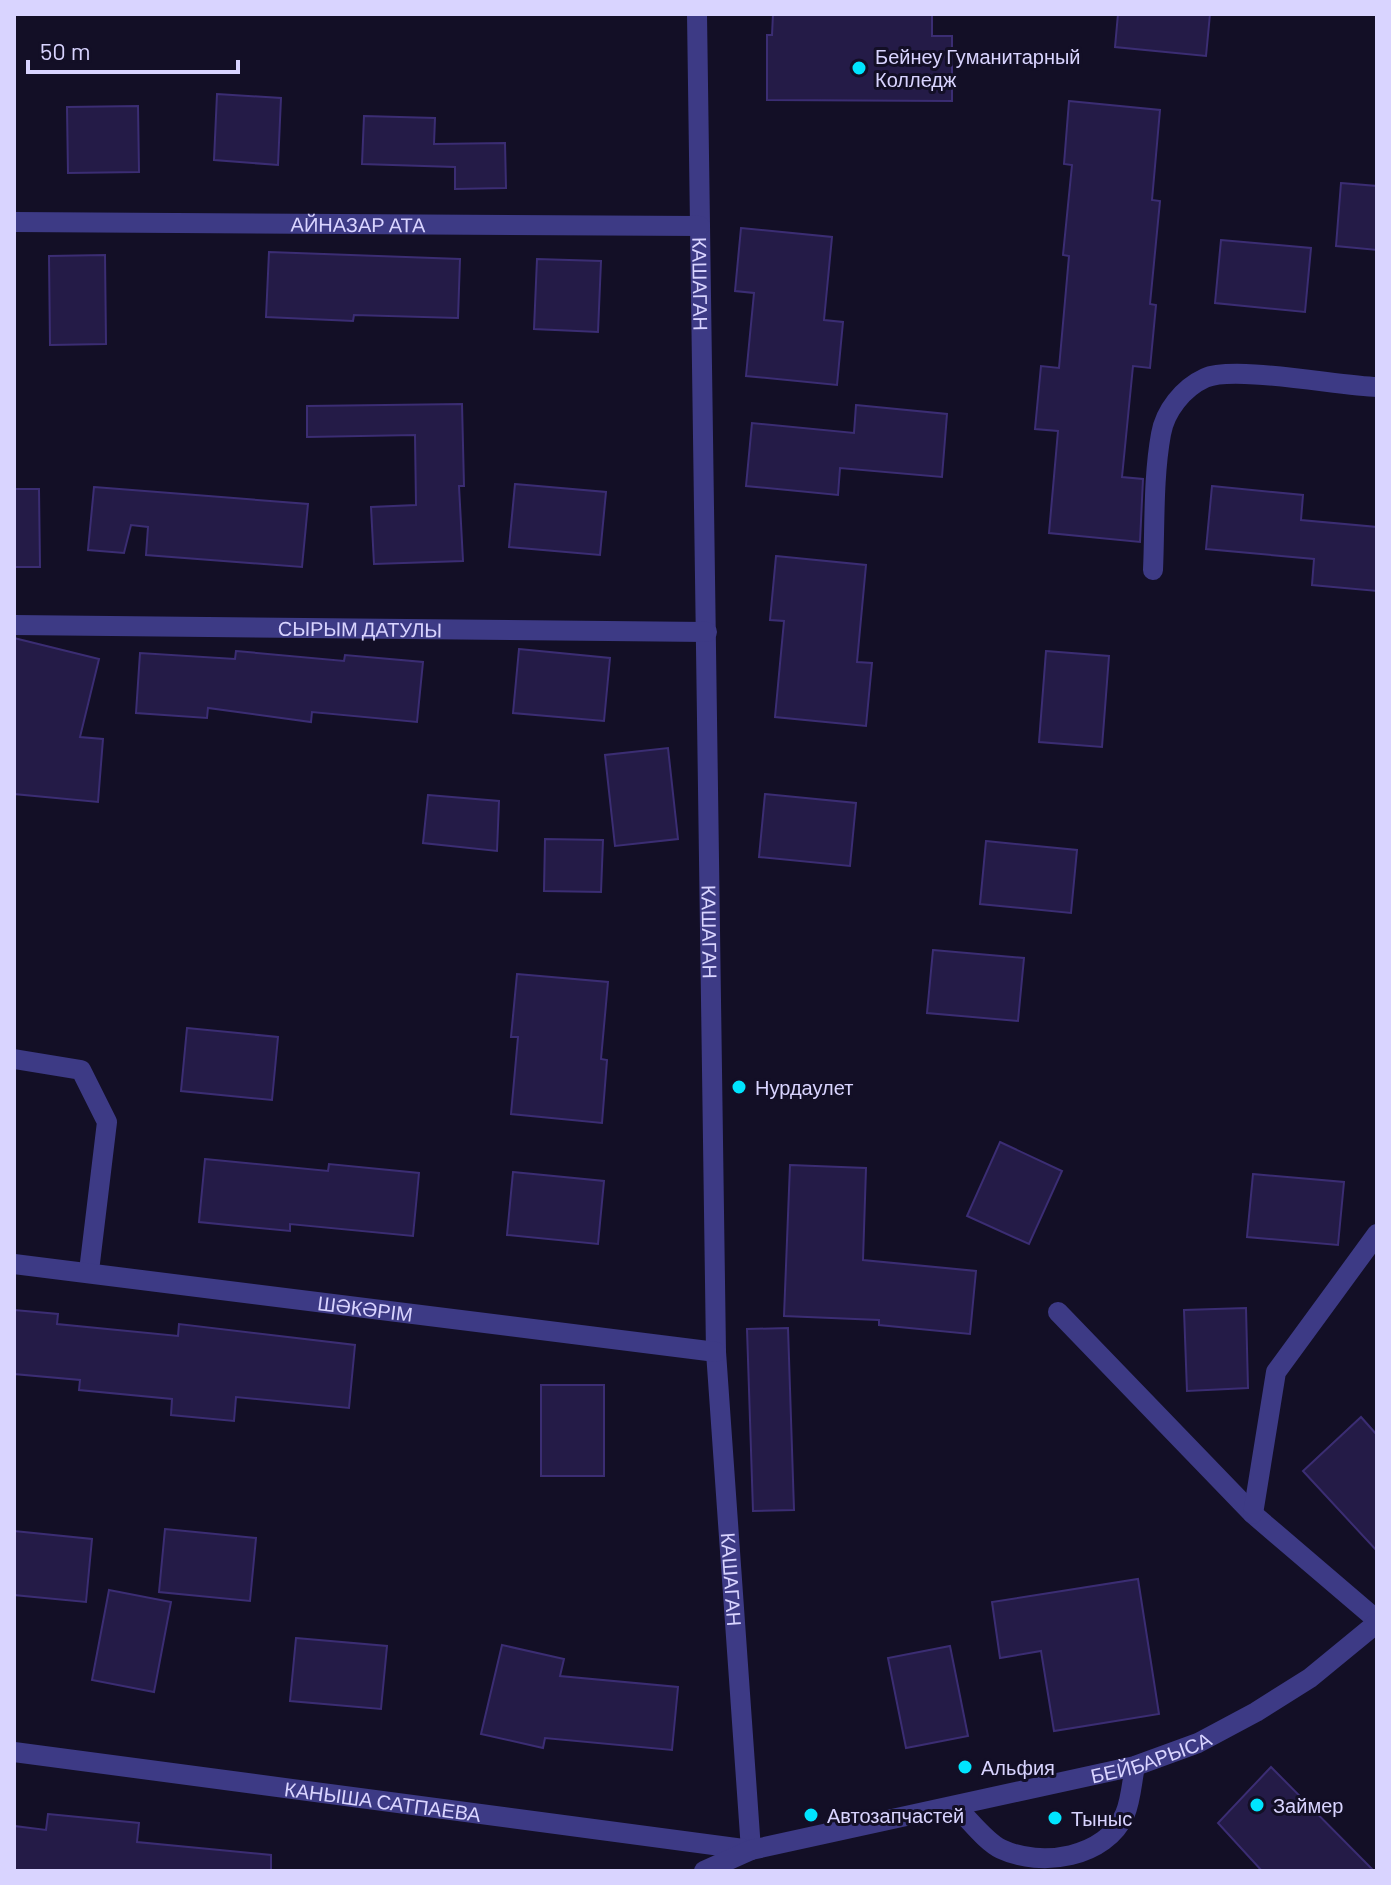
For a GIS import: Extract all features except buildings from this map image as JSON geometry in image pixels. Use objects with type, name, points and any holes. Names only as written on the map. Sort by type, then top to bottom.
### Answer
[{"type":"street","name":"КАШАГАН","points":[[697,14],[716,1352],[751,1850]]},
{"type":"street","name":"АЙНАЗАР АТА","points":[[14,222],[700,226]]},
{"type":"street","points":[[1153,570],[1161,433],[1169,410],[1183,394],[1206,377],[1235,375],[1377,387]]},
{"type":"street","name":"СЫРЫМ ДАТУЛЫ","points":[[14,625],[707,632]]},
{"type":"street","points":[[14,1059],[81,1070],[107,1122],[89,1271]]},
{"type":"street","points":[[1253,1514],[1276,1372],[1377,1234]]},
{"type":"street","name":"ШӘКӘРІМ","points":[[14,1264],[716,1352]]},
{"type":"street","points":[[1058,1312],[1253,1514],[1377,1622]]},
{"type":"street","name":"БЕЙБАРЫСА","points":[[751,1850],[1135,1766],[1198,1743],[1256,1712],[1310,1678],[1377,1622]]},
{"type":"street","name":"КАНЫША САТПАЕВА","points":[[14,1752],[751,1850]]},
{"type":"street","points":[[956,1807],[998,1848],[1028,1859],[1072,1855],[1109,1839],[1125,1814],[1135,1766]]},
{"type":"street","points":[[704,1871],[751,1850]]},
{"type":"place","name":"Бейнеу Гуманитарный Колледж","points":[[859,68]]},
{"type":"place","name":"Нурдаулет","points":[[739,1087]]},
{"type":"place","name":"Альфия","points":[[965,1767]]},
{"type":"place","name":"Займер","points":[[1257,1805]]},
{"type":"place","name":"Автозапчастей","points":[[811,1815]]},
{"type":"place","name":"Тыныс","points":[[1055,1818]]}]
